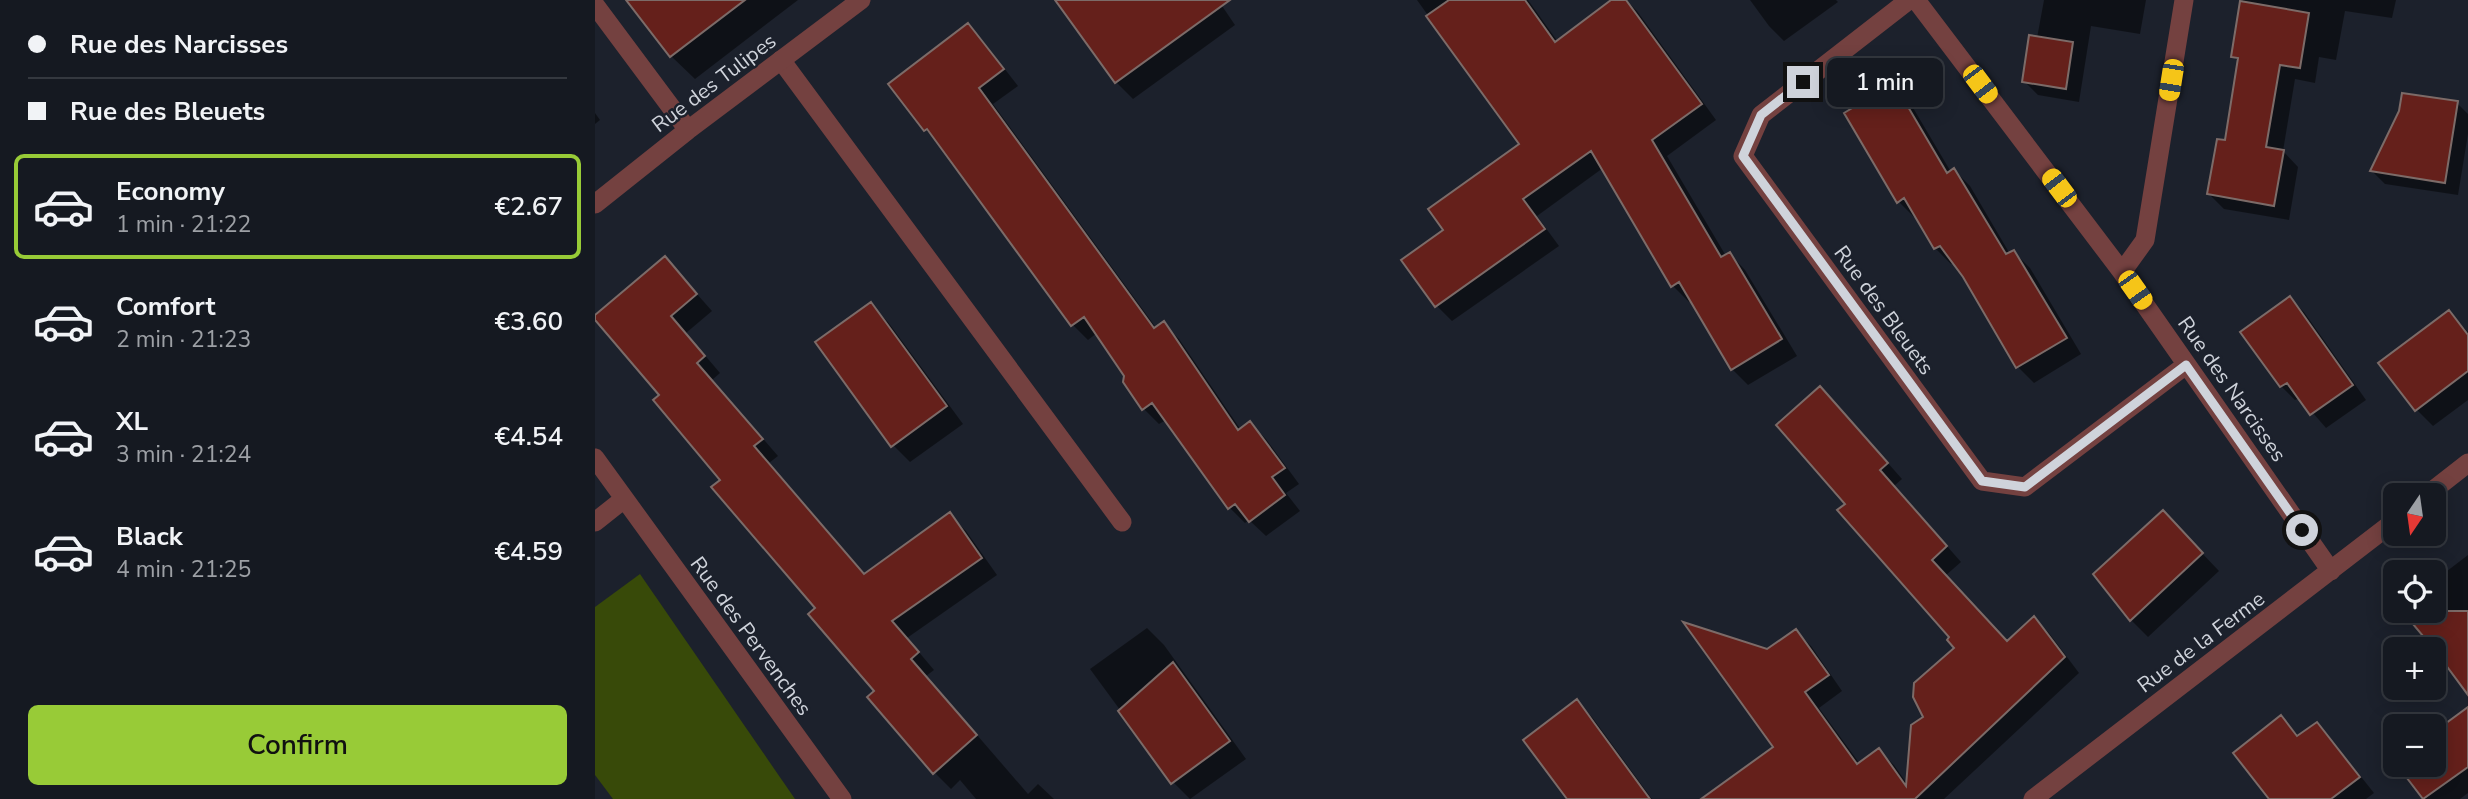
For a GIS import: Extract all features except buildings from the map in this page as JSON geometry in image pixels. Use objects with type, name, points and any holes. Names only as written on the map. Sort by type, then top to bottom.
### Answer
[{"type":"street","name":"Rue des Tulipes","points":[[595,204],[688,130],[861,0]]},
{"type":"street","name":"Rue des Bleuets","points":[[1909,0],[1761,115],[1743,156],[1982,481],[2025,487],[2186,365]]},
{"type":"street","name":"Rue des Narcisses","points":[[1916,0],[2122,272],[2332,571]]},
{"type":"street","points":[[2122,272],[2145,240],[2184,0]]},
{"type":"street","points":[[595,5],[688,130]]},
{"type":"street","points":[[781,60],[1122,522]]},
{"type":"street","name":"Rue des Pervenches","points":[[595,458],[842,799]]},
{"type":"street","points":[[2442,483],[2468,463]]},
{"type":"street","points":[[595,522],[624,499]]},
{"type":"street","name":"Rue de la Ferme","points":[[2033,799],[2383,530]]},
{"type":"green space","points":[[640,574],[795,799],[613,799],[595,775],[595,607]]},
{"type":"route","points":[[1803,82],[1761,115],[1743,156],[1982,481],[2025,487],[2186,365],[2302,530]]}]
